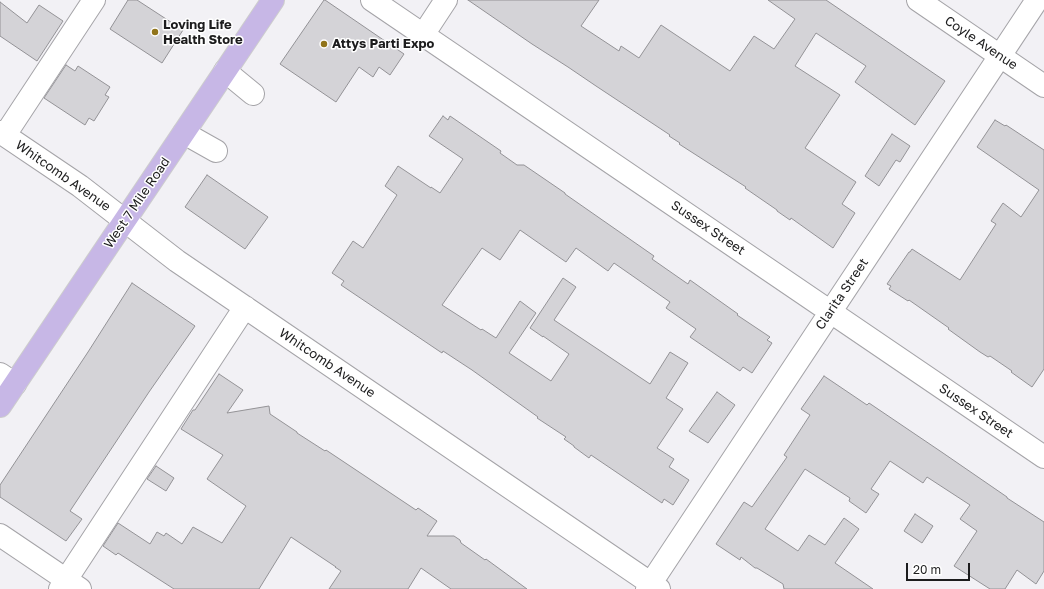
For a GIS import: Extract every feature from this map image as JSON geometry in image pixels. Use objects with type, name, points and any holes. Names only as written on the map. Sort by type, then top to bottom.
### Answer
[{"type":"main road","name":"West 7 Mile Road","points":[[0,406],[7,379],[125,221],[273,0]]},
{"type":"street","points":[[3,133],[94,0]]},
{"type":"street","name":"Sussex Street","points":[[372,0],[1044,457]]},
{"type":"street","points":[[423,35],[446,0]]},
{"type":"street","name":"Coyle Avenue","points":[[918,0],[1044,86]]},
{"type":"street","name":"Clarita Street","points":[[652,587],[1037,0]]},
{"type":"street","points":[[225,71],[253,94]]},
{"type":"street","name":"Whitcomb Avenue","points":[[3,133],[80,186],[177,261],[652,587]]},
{"type":"street","points":[[184,133],[216,151]]},
{"type":"street","points":[[0,535],[69,586],[245,307]]},
{"type":"building","points":[[128,0],[137,0],[183,30],[162,63],[110,29]]},
{"type":"building","points":[[324,0],[404,54],[390,75],[379,67],[373,77],[359,67],[336,102],[280,64]]},
{"type":"building","points":[[468,0],[599,0],[581,26],[619,51],[621,46],[639,58],[661,25],[730,71],[754,36],[774,49],[795,19],[768,0],[826,0],[945,81],[915,125],[855,82],[866,66],[816,33],[795,66],[840,95],[805,148],[856,182],[842,204],[855,213],[833,248],[791,218],[790,220],[777,211],[745,188],[746,187],[679,144],[680,143],[669,136],[670,135]]},
{"type":"building","points":[[0,2],[27,23],[39,5],[63,21],[37,61],[0,36]]},
{"type":"building","points":[[66,65],[75,71],[78,66],[110,87],[105,95],[109,97],[94,121],[89,118],[85,125],[44,98]]},
{"type":"building","points":[[443,116],[448,120],[450,116],[501,151],[500,153],[517,165],[524,165],[654,256],[652,259],[688,284],[690,280],[738,314],[737,315],[770,337],[767,340],[772,343],[752,373],[743,367],[740,371],[690,337],[696,329],[666,308],[670,302],[614,263],[608,271],[576,248],[566,262],[520,230],[500,260],[482,248],[442,305],[496,338],[520,301],[536,313],[509,353],[551,381],[569,354],[530,328],[563,278],[576,287],[554,320],[650,384],[670,352],[688,363],[666,398],[683,409],[657,448],[674,459],[669,467],[689,480],[673,505],[664,499],[662,503],[591,455],[589,458],[564,439],[566,437],[537,418],[538,417],[472,370],[443,351],[442,353],[341,285],[344,281],[332,273],[353,241],[363,248],[397,195],[385,186],[398,166],[440,193],[463,159],[429,136]]},
{"type":"building","points":[[995,120],[1005,126],[1006,125],[1044,150],[1044,369],[1032,387],[1011,372],[1012,371],[990,356],[988,357],[980,352],[909,300],[908,301],[889,289],[891,286],[887,284],[912,249],[960,280],[996,224],[991,221],[1003,203],[1021,217],[1039,190],[977,147]]},
{"type":"building","points":[[892,134],[910,146],[900,162],[896,160],[879,186],[865,176]]},
{"type":"building","points":[[207,175],[268,217],[245,249],[185,207]]},
{"type":"building","points":[[132,283],[195,326],[70,511],[82,519],[66,541],[0,497],[0,485]]},
{"type":"building","points":[[219,374],[243,390],[227,413],[269,406],[270,414],[297,433],[325,451],[326,450],[416,510],[418,508],[437,521],[427,536],[454,536],[460,540],[461,543],[527,589],[451,589],[421,568],[408,589],[329,589],[341,571],[291,537],[259,589],[174,589],[118,553],[116,555],[103,546],[118,523],[150,544],[157,532],[164,536],[166,533],[182,544],[193,527],[222,543],[246,506],[207,479],[223,455],[181,429]]},
{"type":"building","points":[[824,376],[867,405],[869,403],[1044,522],[1044,571],[1036,584],[1017,570],[1005,589],[990,589],[954,566],[977,531],[960,519],[970,505],[927,477],[923,483],[890,461],[871,489],[879,494],[866,513],[849,501],[850,498],[805,469],[765,529],[798,551],[809,535],[825,545],[844,518],[859,529],[835,563],[873,589],[784,589],[783,584],[755,568],[741,557],[740,560],[716,544],[744,502],[752,507],[787,457],[784,455],[810,415],[801,409]]},
{"type":"building","points":[[717,392],[735,405],[708,443],[689,431]]},
{"type":"building","points":[[156,466],[174,478],[166,491],[147,479]]},
{"type":"building","points":[[915,514],[933,526],[922,543],[904,531]]},
{"type":"place","name":"Loving Life Health Store","points":[[155,32]]},
{"type":"place","name":"Attys Parti Expo","points":[[324,44]]}]
